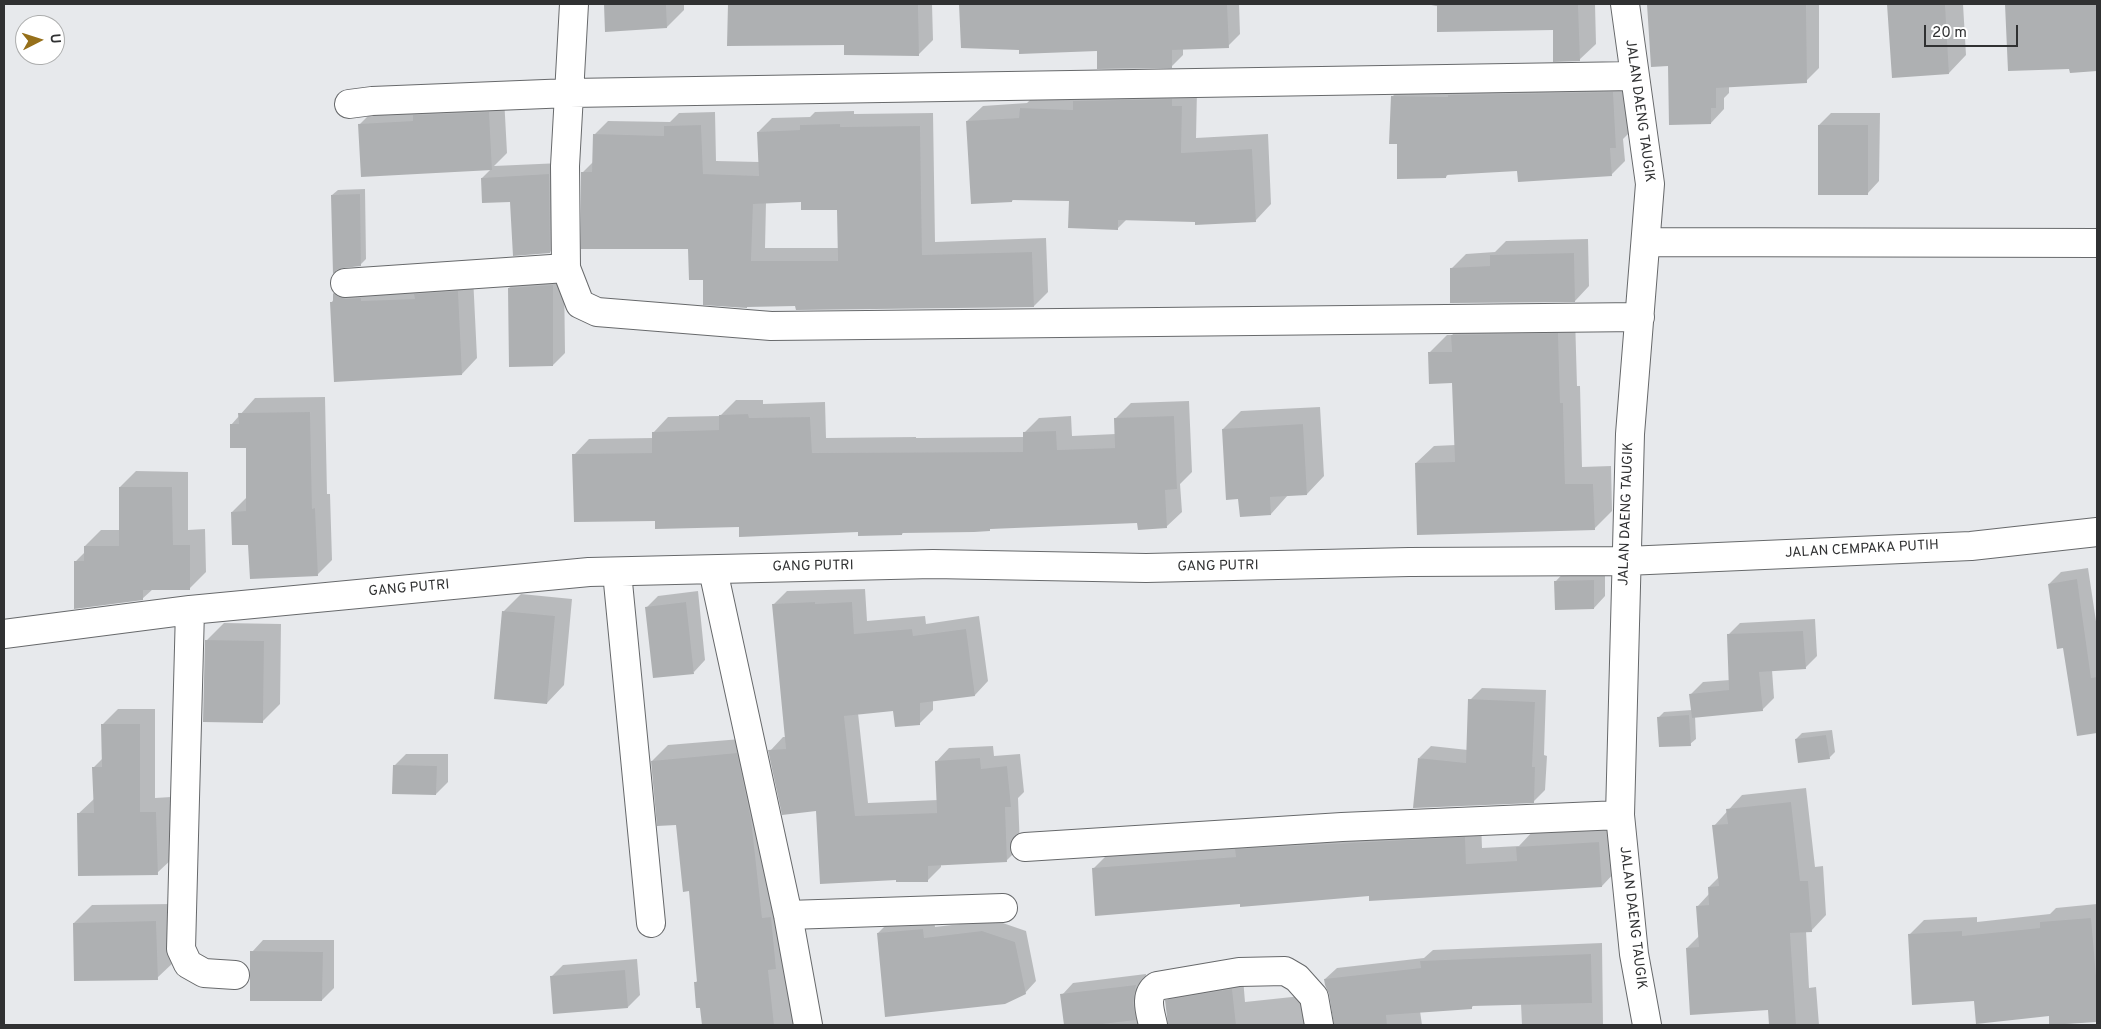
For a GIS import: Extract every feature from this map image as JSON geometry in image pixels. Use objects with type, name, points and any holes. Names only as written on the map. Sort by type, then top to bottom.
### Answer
[{"type":"street","points":[[574,4],[565,166],[566,268],[580,304],[597,312],[771,326],[1640,317]]},
{"type":"street","name":"JALAN DAENG TAUGIK","points":[[1625,4],[1650,184],[1630,434],[1620,815],[1634,954],[1647,1025]]},
{"type":"street","points":[[349,104],[372,101],[570,93],[1634,76]]},
{"type":"street","points":[[1646,242],[2097,243]]},
{"type":"street","points":[[345,283],[566,268]]},
{"type":"street","name":"JALAN CEMPAKA PUTIH","points":[[1626,561],[1971,546],[2097,532]]},
{"type":"street","name":"GANG PUTRI","points":[[4,634],[190,610],[579,573],[933,564],[1146,568],[1409,562],[1626,561]]},
{"type":"street","points":[[713,570],[788,915],[808,1025]]},
{"type":"street","points":[[617,572],[651,923]]},
{"type":"street","points":[[190,610],[181,949],[188,964],[204,972],[235,974]]},
{"type":"street","points":[[1025,847],[1342,827],[1620,815]]},
{"type":"street","points":[[788,915],[1003,908]]},
{"type":"street","points":[[1153,1025],[1148,999],[1152,990],[1157,986],[1240,972],[1285,971],[1297,978],[1314,997],[1319,1025]]},
{"type":"building","points":[[604,4],[666,4],[667,28],[605,32]]},
{"type":"building","points":[[728,4],[918,4],[919,56],[844,55],[844,45],[727,46]]},
{"type":"building","points":[[959,4],[1227,4],[1229,48],[1172,50],[1172,68],[1097,69],[1097,51],[1019,54],[1019,50],[961,48]]},
{"type":"building","points":[[1437,4],[1578,4],[1580,61],[1553,62],[1553,30],[1437,32]]},
{"type":"building","points":[[1647,4],[1806,4],[1807,83],[1716,88],[1716,108],[1711,108],[1711,124],[1669,125],[1668,66],[1651,67]]},
{"type":"building","points":[[1887,4],[1945,4],[1949,74],[1892,78]]},
{"type":"building","points":[[2005,4],[2097,4],[2097,71],[2070,73],[2069,69],[2008,71]]},
{"type":"building","points":[[1613,92],[1616,148],[1610,148],[1612,176],[1518,182],[1517,171],[1446,175],[1446,178],[1397,179],[1397,144],[1389,144],[1391,96],[1448,97],[1448,95]]},
{"type":"building","points":[[1172,99],[1172,106],[1182,106],[1181,153],[1252,149],[1256,222],[1195,225],[1195,222],[1118,220],[1118,230],[1068,228],[1069,201],[1012,200],[1012,202],[971,204],[966,121],[1019,118],[1020,108],[1073,110],[1073,101]]},
{"type":"building","points":[[489,112],[492,170],[361,177],[358,124],[413,121],[413,115]]},
{"type":"building","points":[[840,124],[840,127],[920,126],[922,255],[1032,252],[1034,307],[796,310],[795,306],[747,308],[703,305],[703,280],[689,280],[688,249],[581,249],[581,172],[592,172],[593,134],[664,136],[664,126],[701,125],[703,174],[759,176],[757,132],[800,130],[800,125]],"holes":[[[801,202],[801,210],[837,210],[838,261],[751,261],[753,204]]]},
{"type":"building","points":[[1818,125],[1868,125],[1868,195],[1818,195]]},
{"type":"building","points":[[549,174],[550,253],[513,256],[510,202],[482,203],[481,178]]},
{"type":"building","points":[[360,194],[361,266],[343,268],[333,274],[331,195]]},
{"type":"building","points":[[1574,253],[1575,302],[1450,303],[1450,268],[1490,266],[1490,255]]},
{"type":"building","points":[[553,285],[553,366],[509,367],[508,288]]},
{"type":"building","points":[[458,291],[462,375],[334,382],[330,302],[333,302],[333,293],[346,299],[361,298],[361,301],[415,299],[414,294]]},
{"type":"building","points":[[1558,333],[1560,403],[1563,403],[1565,484],[1593,484],[1595,530],[1417,535],[1415,463],[1455,462],[1452,383],[1429,384],[1428,352],[1452,352],[1451,335]]},
{"type":"building","points":[[310,412],[312,509],[315,508],[318,576],[250,579],[248,545],[232,545],[231,512],[246,511],[246,448],[230,448],[230,424],[239,424],[238,413]]},
{"type":"building","points":[[748,414],[749,418],[810,417],[812,453],[1023,452],[1023,432],[1056,431],[1057,450],[1115,448],[1114,418],[1174,416],[1177,489],[1165,490],[1167,528],[1138,530],[1137,523],[990,529],[990,531],[974,532],[902,533],[902,535],[858,536],[858,532],[739,537],[739,527],[655,529],[655,521],[574,522],[572,454],[652,453],[652,432],[719,430],[719,415]]},
{"type":"building","points":[[1303,424],[1307,495],[1270,497],[1271,515],[1240,517],[1238,499],[1226,500],[1222,429]]},
{"type":"building","points":[[119,487],[172,487],[173,545],[190,545],[190,590],[143,590],[143,600],[74,609],[74,561],[84,561],[84,546],[119,546]]},
{"type":"building","points":[[2077,579],[2091,678],[2097,677],[2097,733],[2077,736],[2063,648],[2057,649],[2048,584]]},
{"type":"building","points":[[1594,580],[1594,609],[1555,610],[1554,581]]},
{"type":"building","points":[[686,602],[694,674],[653,678],[645,607]]},
{"type":"building","points":[[815,602],[815,604],[852,602],[854,634],[912,629],[913,636],[966,629],[975,696],[920,703],[920,725],[895,727],[893,711],[844,716],[855,816],[937,813],[935,761],[980,758],[981,769],[1007,766],[1011,807],[1005,807],[1007,862],[928,866],[928,882],[896,882],[896,880],[820,884],[816,811],[782,815],[768,750],[786,749],[772,604]]},
{"type":"building","points":[[502,611],[555,616],[547,704],[494,699]]},
{"type":"building","points":[[1803,631],[1806,669],[1759,672],[1763,711],[1692,718],[1689,694],[1729,690],[1727,634]]},
{"type":"building","points":[[205,640],[264,641],[263,723],[203,722]]},
{"type":"building","points":[[1468,699],[1535,702],[1532,767],[1535,767],[1534,803],[1413,808],[1418,758],[1466,763]]},
{"type":"building","points":[[1689,715],[1691,746],[1659,747],[1657,717]]},
{"type":"building","points":[[101,724],[140,724],[140,812],[156,812],[158,875],[78,876],[77,813],[94,813],[92,767],[102,767]]},
{"type":"building","points":[[1826,735],[1830,759],[1798,763],[1795,739]]},
{"type":"building","points":[[737,753],[751,819],[762,918],[771,917],[776,969],[768,970],[774,1025],[702,1025],[700,1008],[696,1008],[694,982],[697,982],[689,891],[683,892],[676,825],[657,826],[651,761]]},
{"type":"building","points":[[393,765],[437,766],[436,795],[392,794]]},
{"type":"building","points":[[1791,802],[1800,881],[1808,881],[1812,932],[1790,933],[1796,1025],[1769,1025],[1768,1010],[1690,1015],[1686,948],[1699,947],[1696,906],[1709,905],[1708,887],[1719,886],[1712,825],[1728,824],[1726,809]]},
{"type":"building","points":[[1465,837],[1466,864],[1517,861],[1516,847],[1599,842],[1602,887],[1369,901],[1369,896],[1240,907],[1240,904],[1095,916],[1092,868],[1236,857],[1235,849]]},
{"type":"building","points":[[2091,918],[2097,987],[2097,1022],[2049,1025],[2049,1016],[1976,1024],[1974,1001],[1912,1005],[1908,934],[1962,931],[1962,936],[2040,928],[2040,922]]},
{"type":"building","points":[[156,921],[158,980],[74,981],[73,923]]},
{"type":"building","points":[[923,929],[924,938],[982,931],[1015,942],[1026,994],[1005,1004],[885,1017],[877,933]]},
{"type":"building","points":[[250,951],[323,952],[322,1001],[250,1001]]},
{"type":"building","points":[[1591,954],[1592,1003],[1472,1006],[1472,1009],[1386,1015],[1387,1025],[1334,1025],[1329,994],[1324,979],[1421,968],[1420,961]]},
{"type":"building","points":[[625,970],[628,1008],[553,1014],[550,976]]},
{"type":"building","points":[[1136,985],[1133,1003],[1136,1020],[1094,1025],[1064,1025],[1060,994]]},
{"type":"building","points":[[1232,989],[1236,1025],[1168,1025],[1165,1000]]}]
